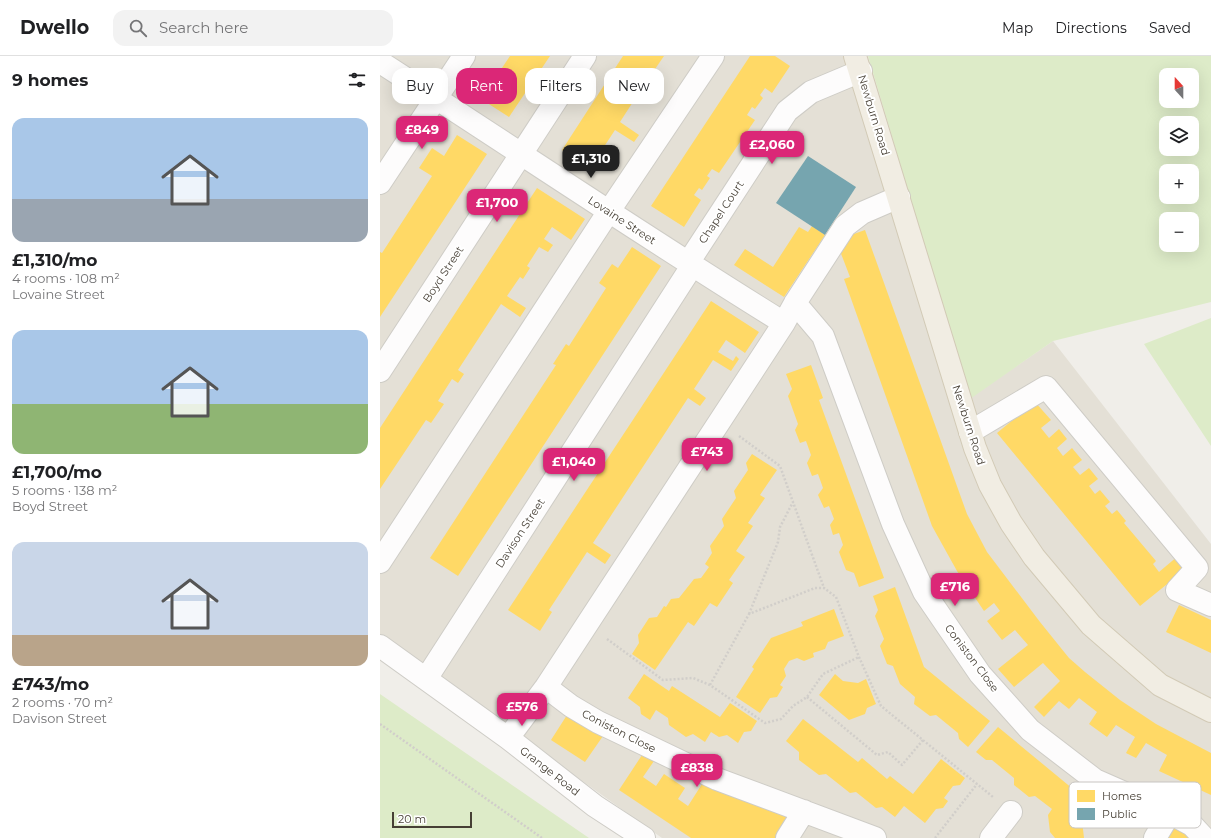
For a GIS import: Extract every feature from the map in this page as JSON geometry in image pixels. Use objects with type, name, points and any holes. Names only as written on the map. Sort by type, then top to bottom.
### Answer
[{"type":"main road","name":"Newburn Road","points":[[858,64],[975,448],[990,485],[1011,523],[1034,557],[1091,625],[1160,684],[1211,711]]},
{"type":"street","points":[[448,80],[464,56]]},
{"type":"street","name":"Boyd Street","points":[[380,371],[585,56]]},
{"type":"street","points":[[380,562],[609,211],[713,56]]},
{"type":"street","name":"Lovaine Street","points":[[380,62],[392,70]]},
{"type":"street","name":"Chapel Court","points":[[690,265],[787,111],[811,92],[858,64]]},
{"type":"street","points":[[383,173],[432,104]]},
{"type":"street","name":"Lovaine Street","points":[[445,104],[690,265],[784,323]]},
{"type":"street","points":[[508,738],[546,687],[720,422],[844,226],[862,213],[898,197]]},
{"type":"street","name":"Davison Street","points":[[426,679],[690,265]]},
{"type":"street","name":"Coniston Close","points":[[795,303],[823,336],[893,524],[924,592],[980,674],[1030,730],[1100,782]]},
{"type":"street","points":[[970,432],[1046,387],[1197,568],[1177,590],[1211,605]]},
{"type":"street","name":"Grange Road","points":[[380,646],[508,738],[595,806],[644,838]]},
{"type":"street","name":"Coniston Close","points":[[546,687],[572,706],[598,722],[717,779],[875,838]]},
{"type":"street","points":[[788,838],[804,811]]},
{"type":"street","points":[[990,838],[1011,812]]},
{"type":"street","points":[[1155,838],[1161,828]]},
{"type":"street","name":"Coniston Close","points":[[1195,828],[1204,838]]},
{"type":"path","points":[[720,422],[780,466],[824,588],[836,597],[859,657],[881,706],[1011,812]]},
{"type":"path","points":[[710,685],[749,614],[778,542],[780,527],[793,502]]},
{"type":"path","points":[[749,614],[815,588],[824,588]]},
{"type":"path","points":[[587,624],[664,680],[693,678],[710,685],[765,723],[781,719],[793,706],[807,696],[823,674],[859,657]]},
{"type":"path","points":[[807,696],[877,755],[888,752],[902,765],[923,740]]},
{"type":"path","points":[[380,724],[542,838]]},
{"type":"path","points":[[935,838],[977,784]]},
{"type":"shaded area","points":[[380,56],[868,56],[970,398],[1053,341],[1211,544],[1211,838],[662,838],[511,730],[380,640]]},
{"type":"green space","points":[[868,56],[1211,56],[1211,302],[1053,341],[970,399]]},
{"type":"green space","points":[[1211,318],[1211,446],[1144,344]]},
{"type":"green space","points":[[380,694],[589,838],[380,838]]},
{"type":"building: Homes","points":[[510,56],[550,56],[542,68],[525,68],[525,93],[509,117],[489,104],[517,104],[517,68],[502,68]]},
{"type":"building: Homes","points":[[623,56],[664,56],[656,68],[615,68]]},
{"type":"building: Homes","points":[[750,56],[775,56],[790,66],[772,93],[765,88],[760,95],[763,98],[755,109],[752,107],[747,115],[755,120],[719,173],[712,169],[707,176],[710,178],[702,190],[699,188],[694,195],[701,200],[684,227],[651,206]]},
{"type":"building: Homes","points":[[604,85],[604,104],[632,104],[620,122],[639,135],[634,142],[615,130],[590,168],[562,150],[592,104],[596,104],[596,98]]},
{"type":"building: Homes","points":[[457,135],[487,154],[380,317],[380,252],[382,253],[432,176],[419,168],[432,148],[444,156]]},
{"type":"building: Homes","points":[[537,188],[585,219],[571,240],[552,227],[544,239],[553,245],[548,252],[539,247],[527,266],[530,268],[523,279],[520,277],[507,296],[526,308],[520,317],[501,304],[458,370],[464,374],[458,383],[452,379],[438,401],[444,404],[431,423],[426,420],[380,489],[380,428]]},
{"type":"building: Homes","points":[[812,226],[825,235],[784,297],[734,265],[745,249],[773,267],[799,227],[808,232]]},
{"type":"building: Homes","points":[[865,230],[967,514],[987,552],[1069,658],[1120,700],[1156,724],[1211,753],[1211,795],[1201,790],[1201,782],[1183,782],[1159,771],[1167,755],[1146,743],[1136,758],[1126,753],[1135,737],[1116,725],[1107,737],[1089,724],[1097,712],[1079,698],[1069,709],[1059,701],[1044,717],[1034,707],[1060,681],[1043,663],[1014,687],[998,669],[1028,645],[1015,630],[1002,640],[987,621],[1000,611],[994,603],[984,611],[957,571],[932,526],[844,279],[850,277],[840,251],[851,235]]},
{"type":"building: Homes","points":[[632,247],[661,266],[458,576],[430,558],[556,365],[553,364],[566,344],[569,346],[606,288],[599,283],[612,264],[618,268]]},
{"type":"building: Homes","points":[[711,301],[759,332],[745,353],[726,340],[718,352],[733,361],[736,356],[739,359],[731,371],[713,360],[694,389],[706,398],[700,406],[688,398],[593,543],[611,555],[605,564],[587,552],[549,610],[552,612],[540,631],[508,610]]},
{"type":"building: Homes","points":[[811,365],[823,398],[819,400],[884,578],[859,587],[854,573],[846,570],[839,552],[843,545],[839,533],[833,535],[830,525],[834,519],[829,506],[824,508],[818,495],[823,488],[818,474],[812,476],[807,463],[811,455],[806,441],[800,443],[795,430],[798,424],[788,396],[792,389],[786,374]]},
{"type":"building: Homes","points":[[1035,402],[1051,420],[1041,428],[1049,438],[1059,429],[1067,439],[1057,448],[1063,456],[1072,448],[1082,460],[1073,467],[1080,475],[1089,468],[1098,479],[1089,486],[1095,494],[1100,490],[1110,502],[1105,506],[1112,514],[1117,510],[1126,521],[1124,523],[1156,561],[1153,564],[1159,572],[1178,556],[1187,568],[1140,606],[997,433]]},
{"type":"building: Homes","points":[[752,454],[777,470],[760,495],[765,498],[748,523],[753,526],[736,551],[745,557],[729,580],[733,583],[717,607],[710,603],[694,626],[688,622],[655,670],[632,654],[639,643],[638,635],[649,618],[657,617],[664,606],[666,607],[671,599],[679,598],[694,579],[701,578],[709,567],[705,564],[712,553],[710,546],[724,526],[722,519],[736,498],[734,491],[748,470],[746,463]]},
{"type":"building: Homes","points":[[895,587],[924,667],[990,721],[968,747],[959,739],[958,733],[936,715],[930,716],[914,704],[915,697],[900,684],[893,666],[887,664],[880,646],[884,639],[875,616],[878,610],[873,596]]},
{"type":"building: Homes","points":[[1179,605],[1211,620],[1211,653],[1166,632]]},
{"type":"building: Homes","points":[[834,609],[844,636],[828,642],[825,649],[813,653],[814,657],[804,661],[797,658],[789,661],[784,669],[786,676],[780,685],[783,687],[777,697],[770,698],[760,713],[736,697],[754,669],[752,667],[771,638],[803,626],[801,622]]},
{"type":"building: Homes","points":[[644,674],[669,691],[672,686],[720,717],[730,703],[757,721],[751,731],[744,732],[738,743],[727,735],[719,737],[711,732],[705,742],[693,734],[686,737],[669,725],[668,718],[656,710],[650,720],[641,714],[640,707],[628,698]]},
{"type":"building: Homes","points":[[835,674],[843,681],[858,683],[866,679],[876,704],[867,708],[865,714],[849,720],[819,695]]},
{"type":"building: Homes","points":[[567,715],[603,736],[585,762],[551,740]]},
{"type":"building: Homes","points":[[803,719],[858,762],[862,758],[887,779],[890,776],[913,794],[941,759],[965,778],[960,785],[953,786],[944,798],[948,801],[943,808],[936,809],[925,823],[904,806],[895,817],[882,807],[876,808],[856,792],[850,793],[826,774],[819,775],[799,760],[799,752],[786,741]]},
{"type":"building: Homes","points":[[998,727],[1069,786],[1069,828],[1083,828],[1084,838],[1055,838],[1050,832],[1048,815],[1052,809],[1035,796],[1029,797],[1014,785],[1014,778],[992,760],[986,760],[976,752]]},
{"type":"building: Homes","points":[[642,755],[654,761],[643,777],[656,786],[664,774],[685,788],[678,799],[688,806],[702,784],[791,816],[777,838],[691,838],[619,790]]},
{"type":"building: Homes","points":[[1170,828],[1173,828],[1188,835],[1190,838],[1164,838]]},
{"type":"building: Public","points":[[808,156],[856,187],[825,235],[776,203]]}]
